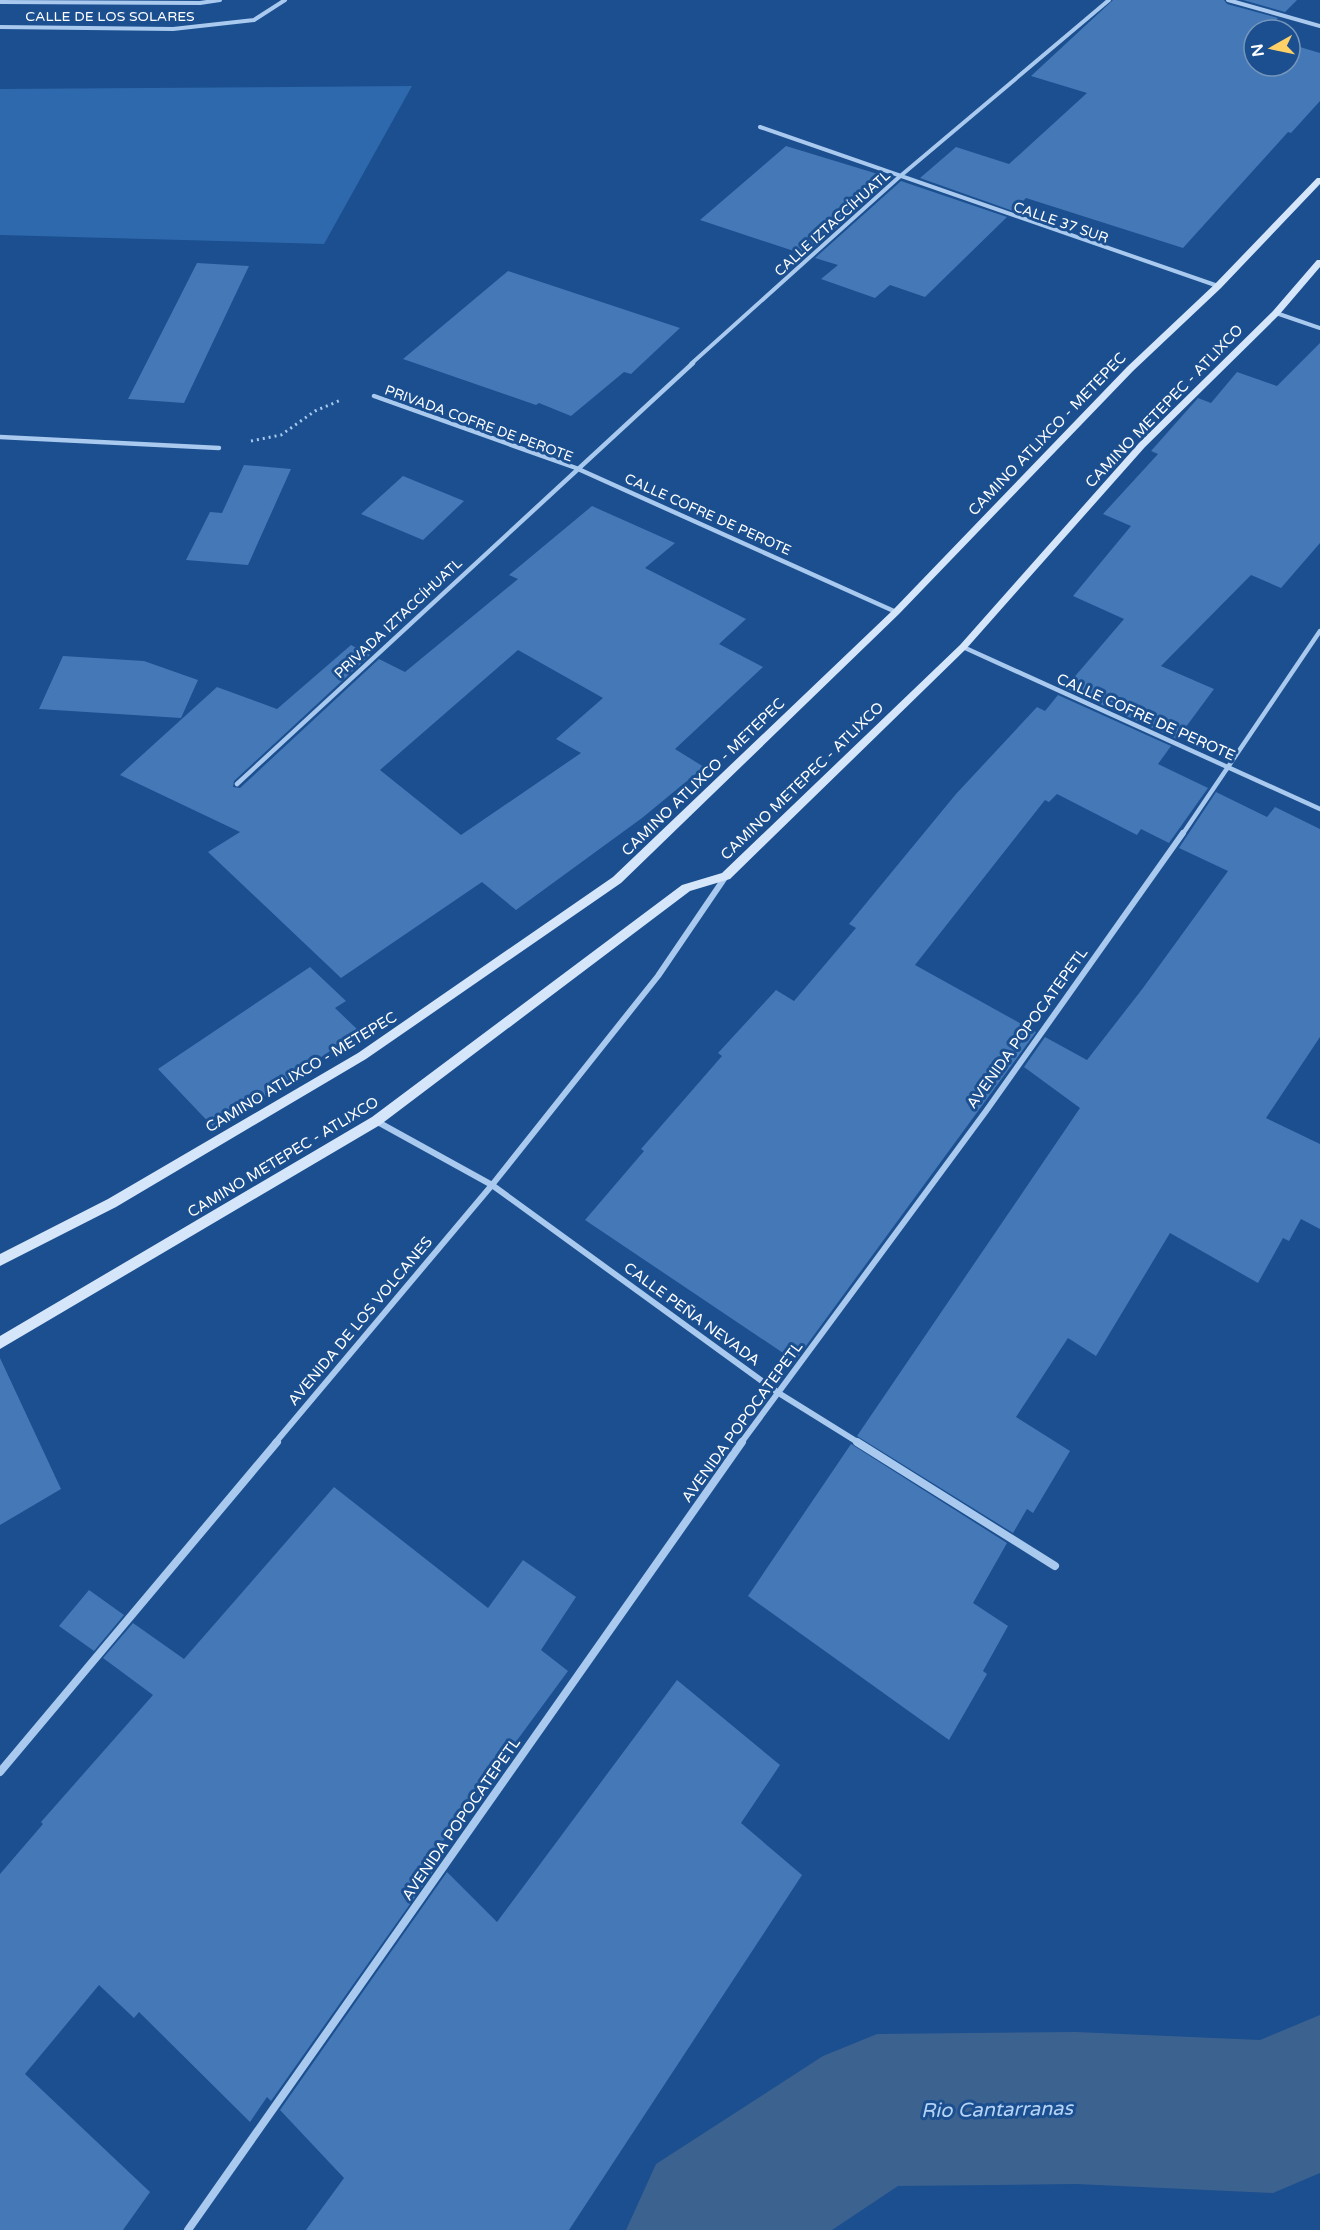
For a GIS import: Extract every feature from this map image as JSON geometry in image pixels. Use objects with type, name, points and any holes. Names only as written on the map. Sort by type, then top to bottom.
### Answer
[{"type":"main road","name":"CAMINO ATLIXCO - METEPEC","points":[[0,1260],[112,1203],[362,1056],[617,880],[896,612],[1130,369],[1218,286],[1320,180]]},
{"type":"main road","name":"CAMINO METEPEC - ATLIXCO","points":[[0,1343],[376,1121],[686,888],[726,876],[963,647],[1142,445],[1276,313],[1320,262]]},
{"type":"street","name":"CALLE DE LOS SOLARES","points":[[0,2],[200,3],[220,0]]},
{"type":"street","name":"CALLE DE LOS SOLARES","points":[[0,27],[173,29],[254,20],[285,0]]},
{"type":"street","name":"CALLE IZTACCÍHUATL","points":[[576,468],[898,178],[1109,0]]},
{"type":"street","points":[[1228,0],[1320,26]]},
{"type":"street","name":"CALLE 37 SUR","points":[[760,127],[898,178],[1218,286]]},
{"type":"street","points":[[1276,313],[1320,328]]},
{"type":"street","name":"PRIVADA COFRE DE PEROTE","points":[[374,396],[576,468]]},
{"type":"street","points":[[0,437],[219,448]]},
{"type":"street","name":"CALLE COFRE DE PEROTE","points":[[576,468],[896,612]]},
{"type":"street","name":"PRIVADA IZTACCÍHUATL","points":[[237,784],[576,468]]},
{"type":"street","name":"AVENIDA POPOCATEPETL","points":[[189,2230],[777,1392],[880,1256],[1229,768],[1320,631]]},
{"type":"street","name":"CALLE COFRE DE PEROTE","points":[[963,647],[1320,809]]},
{"type":"street","name":"AVENIDA DE LOS VOLCANES","points":[[0,1772],[492,1185],[658,976],[726,876]]},
{"type":"street","name":"CALLE PEÑA NEVADA","points":[[376,1121],[492,1185],[777,1392],[1055,1566]]},
{"type":"path","points":[[219,448],[280,435],[324,407],[341,400],[374,396]]},
{"type":"shaded area","points":[[412,86],[324,244],[0,235],[0,89]]},
{"type":"building","points":[[1113,0],[1224,0],[1227,4],[1278,18],[1242,18],[1242,78],[1302,78],[1302,48],[1320,53],[1320,101],[1291,133],[1288,132],[1183,248],[1026,198],[1013,211],[920,178],[956,147],[1009,164],[1087,93],[1031,76]]},
{"type":"building","points":[[1243,0],[1297,0],[1285,12]]},
{"type":"building","points":[[786,146],[891,178],[806,255],[700,220]]},
{"type":"building","points":[[901,181],[1007,217],[925,297],[890,285],[875,298],[821,279],[838,265],[815,258]]},
{"type":"building","points":[[197,263],[249,266],[184,403],[128,399]]},
{"type":"building","points":[[508,271],[680,328],[631,374],[624,372],[571,416],[539,403],[536,405],[403,359]]},
{"type":"building","points":[[1320,343],[1320,543],[1281,588],[1251,575],[1161,666],[1214,689],[1177,739],[1065,688],[1124,619],[1073,596],[1131,526],[1103,514],[1158,454],[1151,451],[1198,398],[1211,403],[1237,372],[1277,386]]},
{"type":"building","points":[[244,465],[291,469],[248,565],[186,560],[210,512],[222,513]]},
{"type":"building","points":[[403,476],[464,501],[423,540],[361,514]]},
{"type":"building","points":[[592,506],[675,543],[645,568],[746,619],[719,644],[763,667],[675,749],[704,767],[642,818],[516,910],[482,882],[341,978],[208,852],[240,832],[120,775],[217,687],[277,709],[351,645],[370,655],[234,781],[233,787],[240,788],[379,659],[405,672],[518,579],[509,575]],"holes":[[[518,650],[603,698],[556,739],[581,753],[461,835],[380,770]]]},
{"type":"building","points":[[63,656],[144,661],[198,680],[181,718],[39,709]]},
{"type":"building","points":[[1058,695],[1171,746],[1158,764],[1208,788],[1169,843],[1141,829],[1137,835],[1057,794],[1049,802],[1045,800],[915,965],[1036,1032],[795,1361],[585,1220],[644,1151],[641,1149],[722,1056],[718,1053],[776,990],[794,1001],[856,928],[849,924],[956,794],[1037,707],[1045,711]]},
{"type":"building","points":[[1216,792],[1267,817],[1275,807],[1320,829],[1320,1037],[1266,1118],[1320,1144],[1320,1229],[1301,1219],[1289,1241],[1283,1238],[1258,1283],[1170,1233],[1096,1356],[1068,1338],[1016,1417],[1070,1451],[1033,1513],[1027,1509],[1013,1533],[857,1436],[1080,1108],[1024,1067],[1045,1037],[1087,1060],[1143,988],[1228,871],[1179,848]]},
{"type":"building","points":[[310,967],[346,1001],[335,1008],[359,1031],[216,1130],[158,1069]]},
{"type":"building","points":[[0,1358],[61,1489],[0,1525]]},
{"type":"building","points":[[851,1444],[1007,1543],[973,1603],[1008,1626],[983,1671],[987,1674],[949,1740],[748,1596]]},
{"type":"building","points":[[334,1487],[488,1608],[523,1560],[576,1597],[541,1650],[568,1671],[432,1856],[439,1863],[271,2101],[267,2097],[250,2122],[139,2012],[134,2018],[99,1985],[25,2074],[150,2192],[123,2230],[0,2230],[0,1874],[43,1824],[41,1822],[153,1695],[103,1658],[133,1623],[184,1659]]},
{"type":"building","points":[[89,1590],[124,1615],[94,1651],[59,1626]]},
{"type":"building","points":[[677,1680],[780,1765],[741,1823],[802,1875],[569,2230],[306,2230],[344,2178],[280,2110],[447,1872],[497,1922]]},
{"type":"waterway","name":"Rio Cantarranas","points":[[704,2230],[711,2219],[877,2110],[1076,2108],[1273,2117],[1320,2090]]}]
